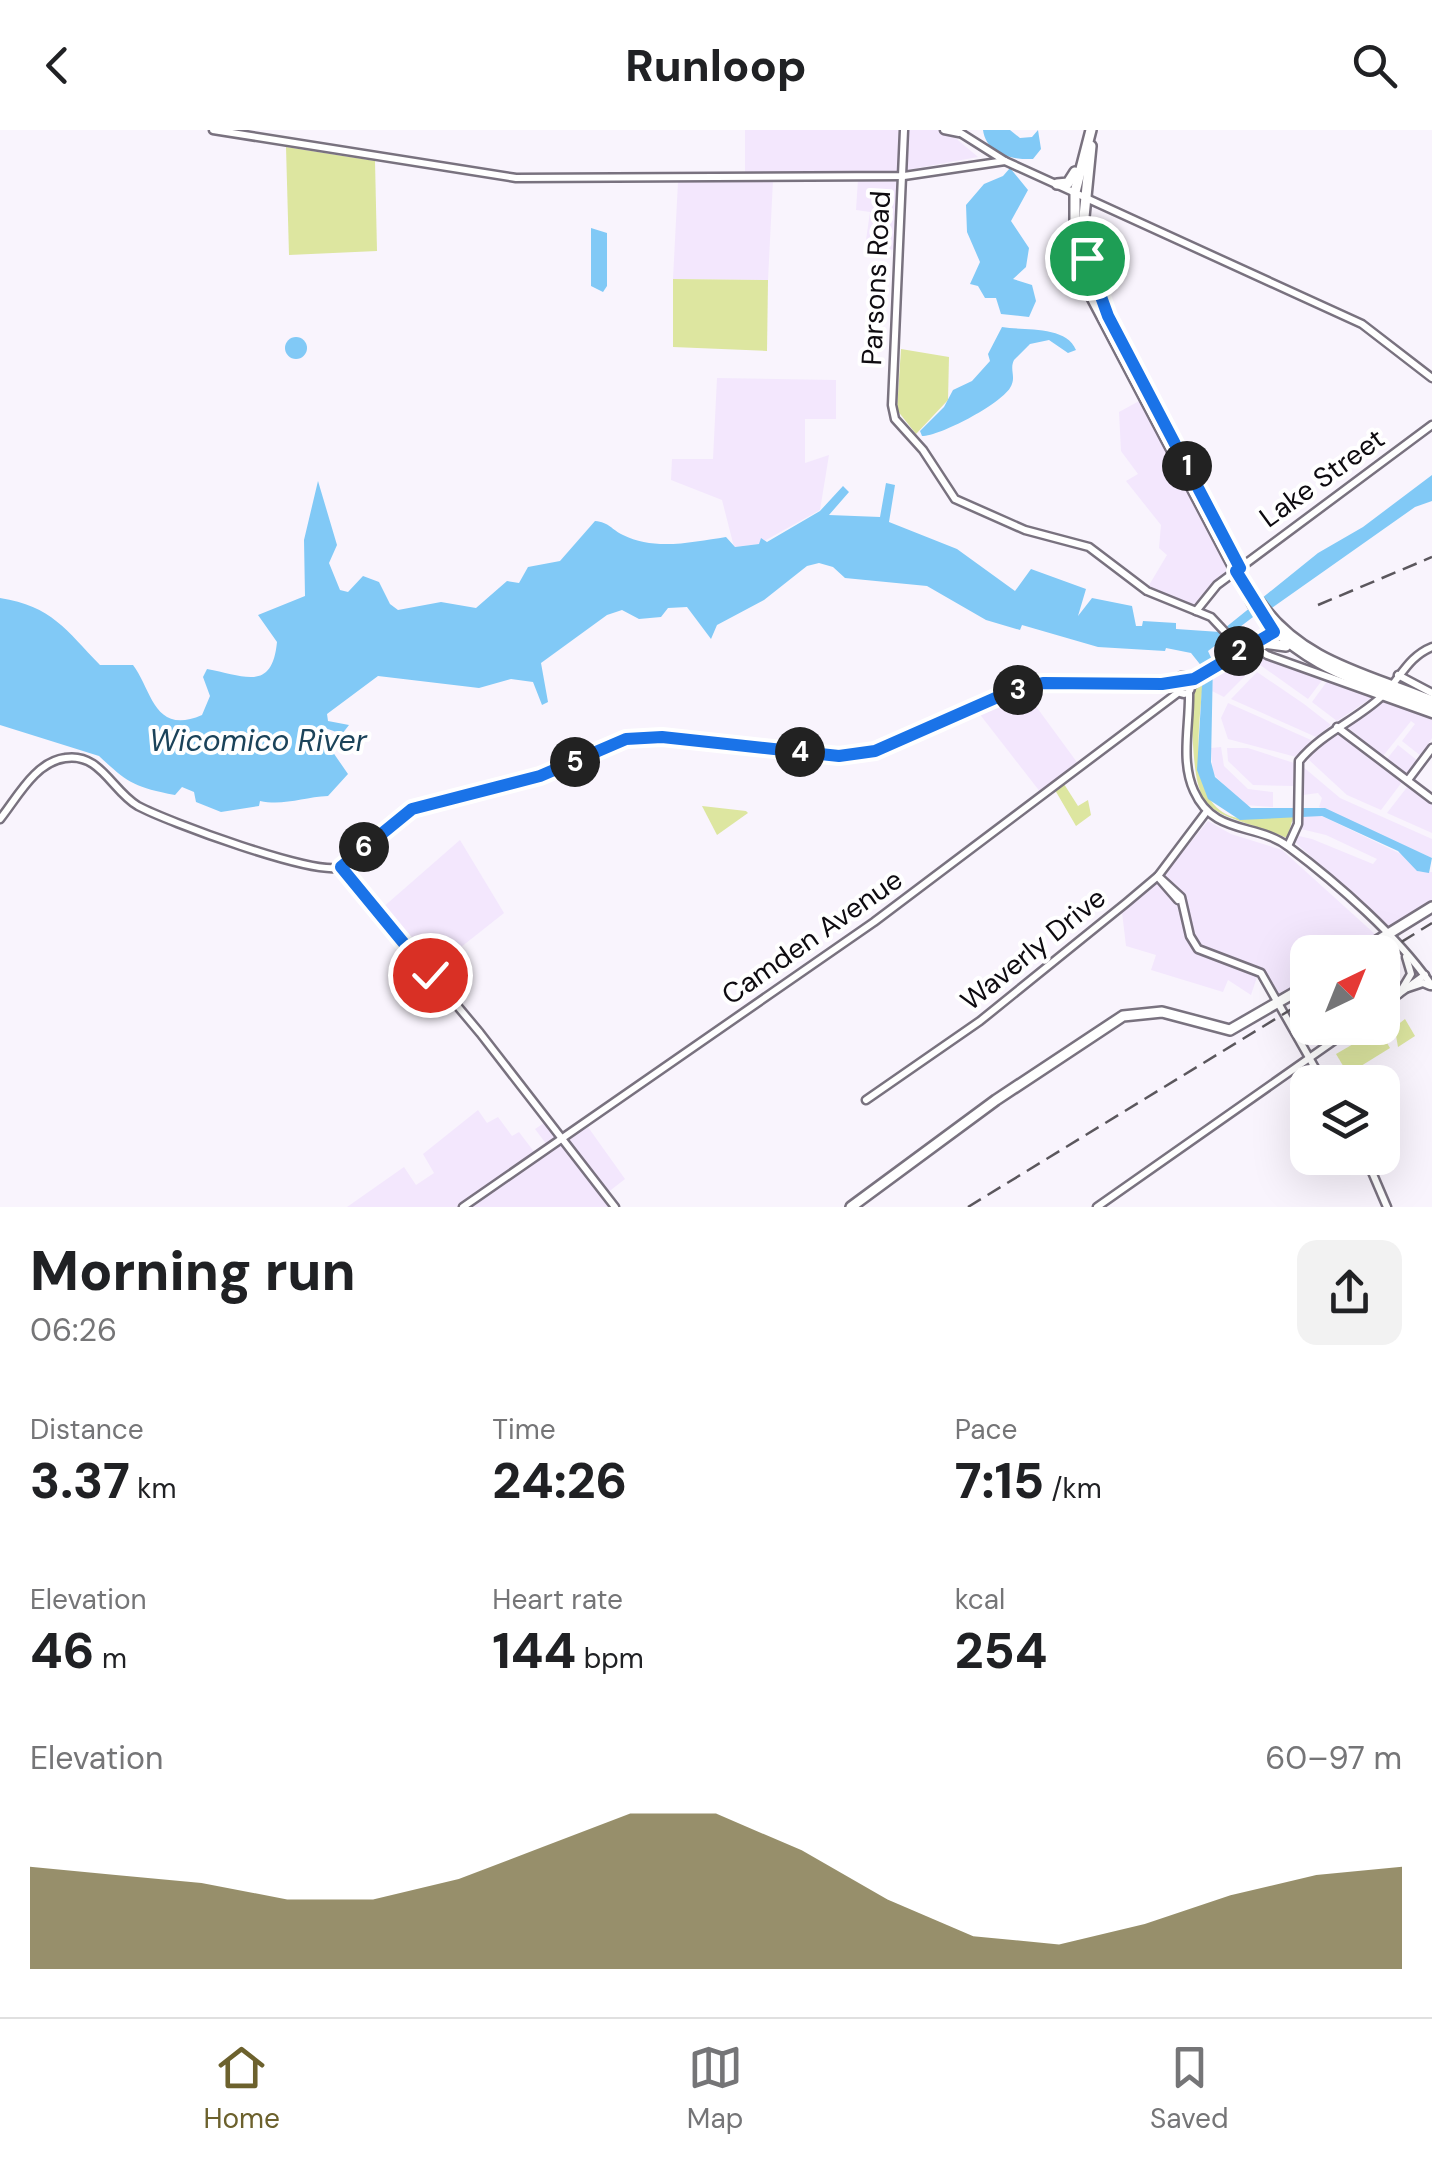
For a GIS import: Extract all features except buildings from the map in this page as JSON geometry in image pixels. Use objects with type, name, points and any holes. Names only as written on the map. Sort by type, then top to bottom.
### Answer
[{"type":"main road","points":[[1057,184],[1068,183],[1094,130]]},
{"type":"main road","points":[[1079,194],[1094,130]]},
{"type":"main road","points":[[1081,160],[1075,228],[1088,290],[1256,603],[1293,650]]},
{"type":"main road","points":[[1277,630],[1313,655],[1386,691]]},
{"type":"main road","points":[[1253,643],[1271,641],[1337,674],[1430,702]]},
{"type":"main road","points":[[1324,675],[1337,674]]},
{"type":"main road","points":[[1387,934],[1432,907]]},
{"type":"main road","points":[[851,1207],[1005,1093],[1123,1016],[1154,1011],[1230,1030],[1290,995]]},
{"type":"street","points":[[212,130],[504,178],[904,176],[1005,161]]},
{"type":"street","name":"Parsons Road","points":[[904,130],[893,416],[960,502],[1025,530],[1089,547],[1135,582],[1196,611]]},
{"type":"street","points":[[944,130],[960,132],[1005,161],[1362,324],[1432,378]]},
{"type":"street","name":"Lake Street","points":[[1196,611],[1238,570],[1432,425]]},
{"type":"street","points":[[1196,611],[1226,632],[1242,650]]},
{"type":"street","points":[[1277,630],[1202,676],[1185,676],[1182,687],[1188,722],[1189,777],[1207,810],[1230,827],[1288,846],[1387,934]]},
{"type":"street","points":[[1253,643],[1258,651],[1324,675],[1386,691]]},
{"type":"street","points":[[1288,846],[1298,818],[1299,761],[1386,691],[1416,655],[1432,646]]},
{"type":"street","name":"Camden Avenue","points":[[462,1207],[874,922],[1182,687],[1202,676]]},
{"type":"street","points":[[1398,676],[1430,702]]},
{"type":"street","points":[[0,820],[39,770],[71,757],[90,761],[127,798],[149,811],[325,871],[341,867],[412,809],[540,776],[626,739],[662,737],[839,756],[898,744],[1009,692],[1043,683],[1182,687]]},
{"type":"street","points":[[1337,727],[1432,799]]},
{"type":"street","points":[[1408,780],[1432,748]]},
{"type":"street","name":"Waverly Drive","points":[[866,1100],[980,1021],[1158,876],[1207,810]]},
{"type":"street","points":[[341,867],[480,1033],[615,1207]]},
{"type":"street","points":[[1158,876],[1182,908],[1198,950],[1261,973],[1312,1065]]},
{"type":"street","points":[[1400,947],[1432,986]]},
{"type":"street","points":[[1400,947],[1411,974],[1400,992]]},
{"type":"street","points":[[1400,993],[1424,975]]},
{"type":"street","points":[[1408,988],[1423,983],[1432,986]]},
{"type":"street","points":[[1097,1207],[1327,1045]]},
{"type":"street","points":[[1373,1175],[1387,1207]]},
{"type":"shaded area","points":[[745,130],[901,130],[901,172],[745,175]]},
{"type":"shaded area","points":[[908,130],[946,130],[978,157],[907,170]]},
{"type":"shaded area","points":[[858,179],[901,179],[896,250],[865,247],[870,212],[856,210]]},
{"type":"shaded area","points":[[773,180],[768,280],[673,279],[678,182]]},
{"type":"shaded area","points":[[717,378],[836,380],[836,419],[805,419],[805,463],[829,455],[820,510],[759,544],[734,547],[722,500],[671,480],[672,459],[713,459]]},
{"type":"shaded area","points":[[1141,400],[1230,567],[1196,606],[1148,587],[1167,555],[1159,548],[1161,525],[1126,481],[1138,474],[1121,451],[1119,412]]},
{"type":"shaded area","points":[[1249,653],[1323,679],[1308,699],[1260,665]]},
{"type":"shaded area","points":[[1241,654],[1254,667],[1224,697],[1212,691],[1213,672]]},
{"type":"shaded area","points":[[1257,672],[1331,725],[1316,737],[1231,699]]},
{"type":"shaded area","points":[[1328,680],[1373,697],[1337,721],[1312,702]]},
{"type":"shaded area","points":[[1027,694],[1079,765],[1041,793],[978,712]]},
{"type":"shaded area","points":[[1385,699],[1432,716],[1432,738],[1421,756],[1402,741],[1415,724],[1411,721],[1383,756],[1346,726]]},
{"type":"shaded area","points":[[1228,703],[1311,741],[1296,757],[1228,739],[1221,718]]},
{"type":"shaded area","points":[[1337,730],[1402,782],[1381,810],[1347,795],[1308,759]]},
{"type":"shaded area","points":[[1398,745],[1418,761],[1408,775],[1387,759]]},
{"type":"shaded area","points":[[1221,747],[1224,766],[1248,789],[1273,792],[1273,807],[1244,805],[1213,774],[1211,748]]},
{"type":"shaded area","points":[[1227,748],[1248,748],[1294,763],[1293,786],[1253,785],[1228,761]]},
{"type":"shaded area","points":[[1302,766],[1340,798],[1432,839],[1432,858],[1319,807],[1322,798],[1318,793],[1303,795]]},
{"type":"shaded area","points":[[1408,786],[1432,804],[1432,833],[1387,813]]},
{"type":"shaded area","points":[[1301,815],[1322,816],[1403,855],[1419,872],[1432,872],[1432,900],[1389,927],[1295,842],[1299,836],[1373,864],[1377,859],[1326,835],[1301,829]]},
{"type":"shaded area","points":[[1208,821],[1231,834],[1282,850],[1376,935],[1290,935],[1290,989],[1279,996],[1260,968],[1251,995],[1228,980],[1223,992],[1151,970],[1156,955],[1126,946],[1122,912],[1154,887]]},
{"type":"shaded area","points":[[460,840],[504,913],[432,970],[381,909]]},
{"type":"shaded area","points":[[478,1110],[487,1123],[498,1117],[512,1136],[519,1132],[535,1153],[547,1145],[535,1129],[544,1123],[556,1139],[562,1135],[567,1141],[588,1127],[625,1179],[602,1197],[610,1207],[347,1207],[404,1167],[416,1185],[434,1173],[423,1154]]},
{"type":"green space","points":[[286,147],[375,161],[377,251],[289,255]]},
{"type":"green space","points":[[673,279],[768,280],[767,351],[673,347]]},
{"type":"green space","points":[[901,349],[949,357],[948,400],[916,434],[897,410]]},
{"type":"green space","points":[[1203,681],[1199,757],[1207,793],[1216,807],[1236,818],[1294,815],[1287,838],[1222,814],[1202,795],[1194,756],[1191,705],[1194,690]]},
{"type":"green space","points":[[1064,784],[1078,806],[1088,800],[1091,815],[1076,826],[1055,790]]},
{"type":"green space","points":[[702,806],[746,811],[748,813],[717,835]]},
{"type":"green space","points":[[1405,1019],[1415,1036],[1398,1047],[1400,1023]]},
{"type":"green space","points":[[1351,1045],[1390,1048],[1363,1065],[1343,1065],[1336,1054]]},
{"type":"water","points":[[983,130],[1010,130],[1020,138],[1032,137],[1038,130],[1041,149],[1033,159],[1008,156],[994,150]]},
{"type":"water","points":[[1010,168],[1028,190],[1011,221],[1029,248],[1026,267],[1013,279],[1032,285],[1036,301],[1029,317],[1001,314],[996,298],[985,298],[978,286],[970,284],[980,262],[967,232],[966,205],[984,184],[1003,176]]},
{"type":"water","points":[[591,228],[607,233],[607,286],[603,292],[591,286]]},
{"type":"water","points":[[1002,327],[1054,333],[1071,342],[1076,350],[1068,353],[1049,340],[1030,344],[1014,360],[1012,384],[1004,395],[955,425],[922,436],[920,431],[944,407],[953,390],[972,381],[990,361],[988,354]]},
{"type":"water","points":[[292,337],[300,337],[307,348],[300,359],[292,359],[285,352],[285,344]]},
{"type":"water","name":"Wicomico River","points":[[1432,475],[1432,501],[1415,507],[1208,651],[1213,662],[1211,762],[1215,777],[1251,808],[1325,808],[1432,858],[1429,873],[1417,871],[1398,851],[1322,816],[1240,820],[1208,799],[1197,770],[1203,668],[1191,653],[1166,648],[1165,651],[1098,647],[1022,625],[1020,630],[986,620],[927,586],[845,578],[833,567],[819,563],[807,566],[764,600],[717,625],[711,639],[687,607],[668,608],[661,617],[639,619],[622,610],[607,615],[541,663],[548,702],[542,705],[533,682],[511,679],[479,688],[378,676],[327,714],[328,721],[349,725],[342,734],[325,728],[321,735],[348,774],[328,796],[260,801],[259,806],[221,812],[196,802],[194,792],[182,787],[175,795],[140,786],[99,756],[0,725],[0,598],[46,613],[100,665],[133,665],[157,707],[174,720],[202,715],[210,696],[203,677],[207,669],[245,677],[263,674],[274,658],[277,642],[258,615],[305,596],[304,540],[318,481],[337,545],[329,563],[340,590],[348,592],[363,576],[379,582],[390,604],[398,610],[441,602],[476,608],[507,581],[519,583],[528,567],[560,561],[595,521],[648,543],[726,537],[735,547],[759,544],[761,538],[767,542],[820,511],[843,486],[849,492],[829,515],[880,517],[886,483],[895,485],[889,522],[957,549],[1015,591],[1031,569],[1086,589],[1078,616],[1092,598],[1132,606],[1136,626],[1142,626],[1143,621],[1176,623],[1176,629],[1220,632],[1318,553],[1363,527]]},
{"type":"railway","points":[[1318,605],[1432,557]]},
{"type":"railway","points":[[1400,943],[1432,923]]},
{"type":"railway","points":[[968,1207],[1290,1010]]},
{"type":"route","points":[[430,975],[341,867],[412,809],[540,776],[598,748],[640,737],[839,756],[875,751],[908,740],[1009,692],[1043,683],[1088,680],[1162,684],[1194,679],[1274,632],[1253,604],[1236,571],[1240,568],[1108,316],[1087,258]]}]
